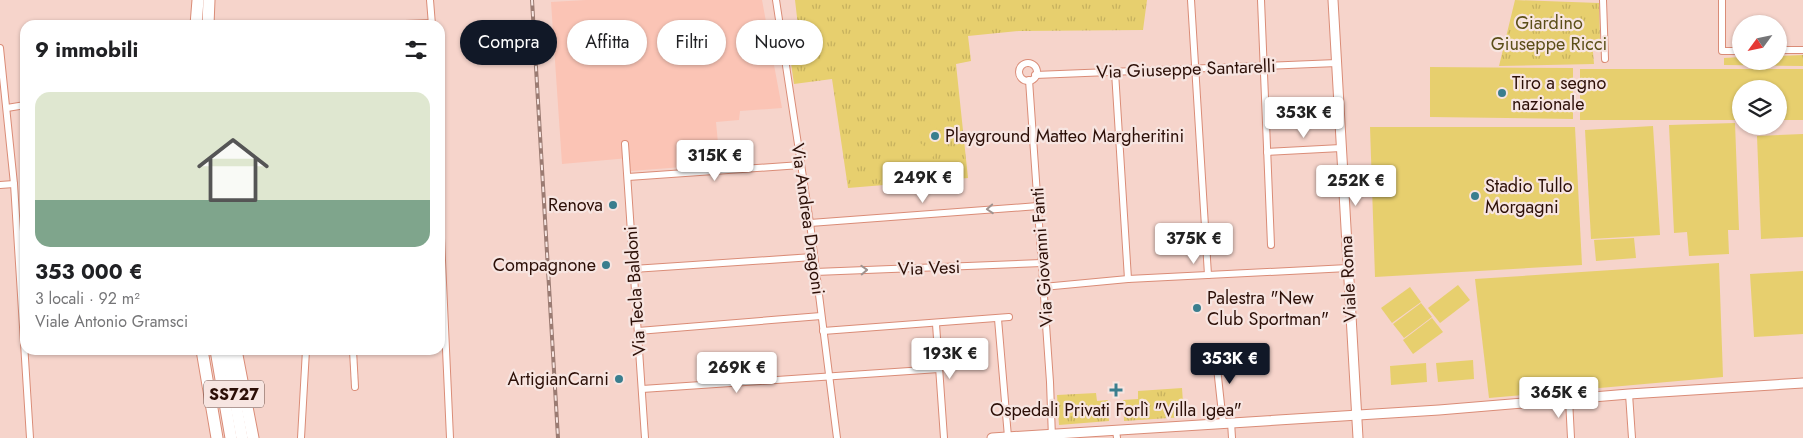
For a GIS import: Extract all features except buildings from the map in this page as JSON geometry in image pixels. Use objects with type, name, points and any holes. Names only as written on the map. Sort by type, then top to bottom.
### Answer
[{"type":"highway","points":[[196,20],[198,0]]},
{"type":"highway","points":[[208,20],[209,0]]},
{"type":"highway","points":[[203,355],[217,438]]},
{"type":"highway","name":"SS727","points":[[217,355],[231,438]]},
{"type":"highway","name":"SS727","points":[[227,355],[242,438]]},
{"type":"highway","points":[[237,355],[253,438]]},
{"type":"main road","name":"Viale Roma","points":[[1333,0],[1358,438]]},
{"type":"main road","points":[[992,438],[1117,434],[1227,422],[1481,407],[1629,394],[1803,383]]},
{"type":"street","points":[[430,0],[431,20]]},
{"type":"street","name":"Via Andrea Dragoni","points":[[776,0],[810,223],[837,438]]},
{"type":"street","points":[[1192,0],[1208,275]]},
{"type":"street","points":[[1261,0],[1271,245]]},
{"type":"street","points":[[1603,0],[1605,59]]},
{"type":"street","points":[[1722,0],[1722,51],[1732,51]]},
{"type":"street","points":[[0,48],[14,184],[20,279]]},
{"type":"street","points":[[1788,50],[1803,50]]},
{"type":"street","points":[[1026,63],[1031,64],[1036,70],[1036,75],[1029,80],[1024,80],[1020,76],[1021,66],[1026,63]]},
{"type":"street","name":"Via Giuseppe Santarelli","points":[[1036,75],[1336,64]]},
{"type":"street","points":[[1115,72],[1128,279]]},
{"type":"street","name":"Via Giovanni Fanti","points":[[1029,80],[1044,287],[1052,436]]},
{"type":"street","points":[[7,108],[20,107]]},
{"type":"street","name":"Via Tecla Baldoni","points":[[625,144],[645,438]]},
{"type":"street","points":[[1267,152],[1341,148]]},
{"type":"street","points":[[628,178],[801,165]]},
{"type":"street","points":[[0,185],[14,184]]},
{"type":"street","points":[[810,223],[1038,206]]},
{"type":"street","points":[[633,269],[814,257]]},
{"type":"street","name":"Via Vesi","points":[[815,272],[1042,263]]},
{"type":"street","points":[[1044,287],[1128,279],[1348,268]]},
{"type":"street","points":[[638,331],[821,316]]},
{"type":"street","points":[[823,331],[936,324],[1009,317]]},
{"type":"street","points":[[998,319],[1008,437]]},
{"type":"street","points":[[936,324],[944,438]]},
{"type":"street","points":[[445,327],[450,438]]},
{"type":"street","points":[[1215,349],[1227,422],[1232,438]]},
{"type":"street","points":[[25,355],[30,438]]},
{"type":"street","points":[[300,438],[306,355]]},
{"type":"street","points":[[353,355],[355,387]]},
{"type":"street","points":[[642,390],[939,369]]},
{"type":"street","points":[[1629,394],[1632,438]]},
{"type":"street","points":[[1569,399],[1571,438]]},
{"type":"shaded area","points":[[586,0],[762,0],[766,20],[736,20],[736,65],[774,65],[782,108],[740,111],[739,120],[716,122],[720,164],[631,171],[629,158],[562,164],[555,65],[557,65],[557,20],[552,20],[551,2]]},
{"type":"green space","points":[[795,0],[1147,0],[1143,30],[1019,31],[968,36],[971,61],[956,64],[968,178],[848,188],[832,79],[794,84],[791,65],[823,65],[823,20],[797,20]]},
{"type":"green space","name":"Giardino Giuseppe Ricci","points":[[1515,0],[1599,3],[1600,39],[1592,40],[1594,64],[1499,66]]},
{"type":"green space","points":[[1803,55],[1803,66],[1788,66],[1788,56]]},
{"type":"green space","points":[[1724,58],[1732,58],[1732,65],[1724,65]]},
{"type":"green space","name":"Tiro a segno nazionale","points":[[1430,67],[1573,68],[1573,119],[1430,117]]},
{"type":"green space","points":[[1580,69],[1803,69],[1803,120],[1787,120],[1787,80],[1732,80],[1732,120],[1580,120]]},
{"type":"green space","name":"Playground Matteo Margheritini","points":[[928,122],[950,138],[941,151],[919,135]]},
{"type":"green space","points":[[1732,123],[1732,135],[1735,135],[1739,230],[1728,230],[1729,254],[1689,256],[1687,232],[1674,233],[1669,125]]},
{"type":"green space","points":[[1653,126],[1660,235],[1591,239],[1585,130]]},
{"type":"green space","name":"Stadio Tullo Morgagni","points":[[1370,127],[1575,127],[1582,265],[1375,277]]},
{"type":"green space","points":[[1803,134],[1803,237],[1761,239],[1757,136]]},
{"type":"green space","points":[[916,140],[935,154],[926,165],[908,151]]},
{"type":"green space","points":[[1634,238],[1636,258],[1596,261],[1594,240]]},
{"type":"green space","points":[[1719,263],[1723,377],[1489,398],[1475,279]]},
{"type":"green space","points":[[1803,271],[1803,334],[1754,337],[1750,274]]},
{"type":"green space","points":[[1458,285],[1470,300],[1440,323],[1428,308]]},
{"type":"green space","points":[[1410,287],[1421,302],[1392,323],[1381,308]]},
{"type":"green space","points":[[1421,303],[1432,317],[1404,338],[1393,324]]},
{"type":"green space","points":[[1432,318],[1443,332],[1413,354],[1403,340]]},
{"type":"green space","points":[[1473,360],[1474,379],[1438,382],[1436,363]]},
{"type":"green space","points":[[1426,363],[1427,382],[1391,385],[1390,366]]},
{"type":"green space","points":[[1182,388],[1184,417],[1124,421],[1123,400],[1138,399],[1138,391]]},
{"type":"green space","points":[[1096,393],[1097,401],[1108,400],[1109,421],[1059,425],[1057,395]]},
{"type":"railway","points":[[532,0],[558,438]]},
{"type":"place","name":"Tiro a segno nazionale","points":[[1502,93]]},
{"type":"place","name":"Playground Matteo Margheritini","points":[[935,136]]},
{"type":"place","name":"Stadio Tullo Morgagni","points":[[1475,196]]},
{"type":"place","name":"Renova","points":[[613,205]]},
{"type":"place","name":"Compagnone","points":[[606,265]]},
{"type":"place","name":"Palestra \"New Club Sportman\"","points":[[1197,308]]},
{"type":"place","name":"ArtigianCarni","points":[[619,379]]},
{"type":"place","name":"Ospedali Privati Forlì \"Villa Igea\"","points":[[1116,390]]}]
